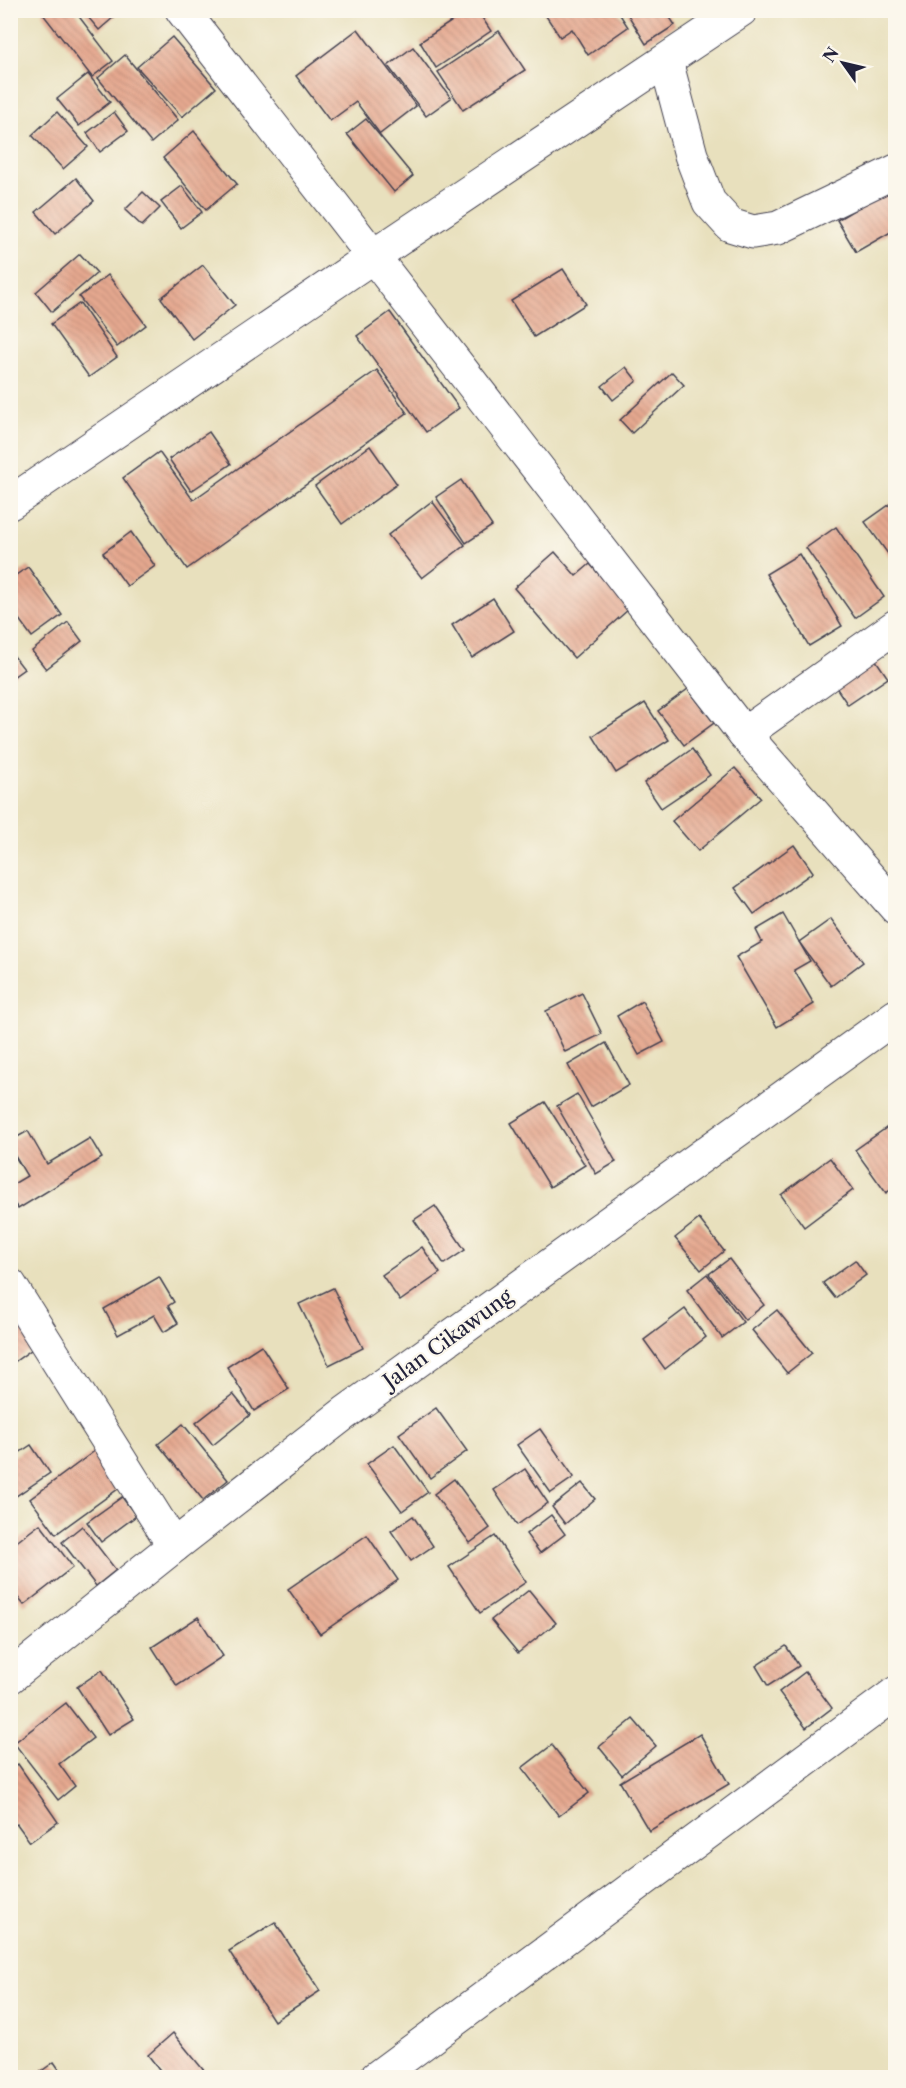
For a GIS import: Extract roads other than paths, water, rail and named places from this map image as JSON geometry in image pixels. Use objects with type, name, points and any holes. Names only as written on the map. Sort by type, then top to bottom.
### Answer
[{"type":"street","points":[[182,10],[744,734],[896,908]]},
{"type":"street","points":[[10,503],[741,10]]},
{"type":"street","points":[[666,61],[691,155],[709,202],[730,225],[753,232],[778,228],[896,171]]},
{"type":"street","points":[[744,734],[896,626]]},
{"type":"street","name":"Jalan Cikawung","points":[[10,1677],[345,1413],[896,1016]]},
{"type":"street","points":[[10,1285],[174,1546]]},
{"type":"street","points":[[376,2078],[896,1693]]}]
